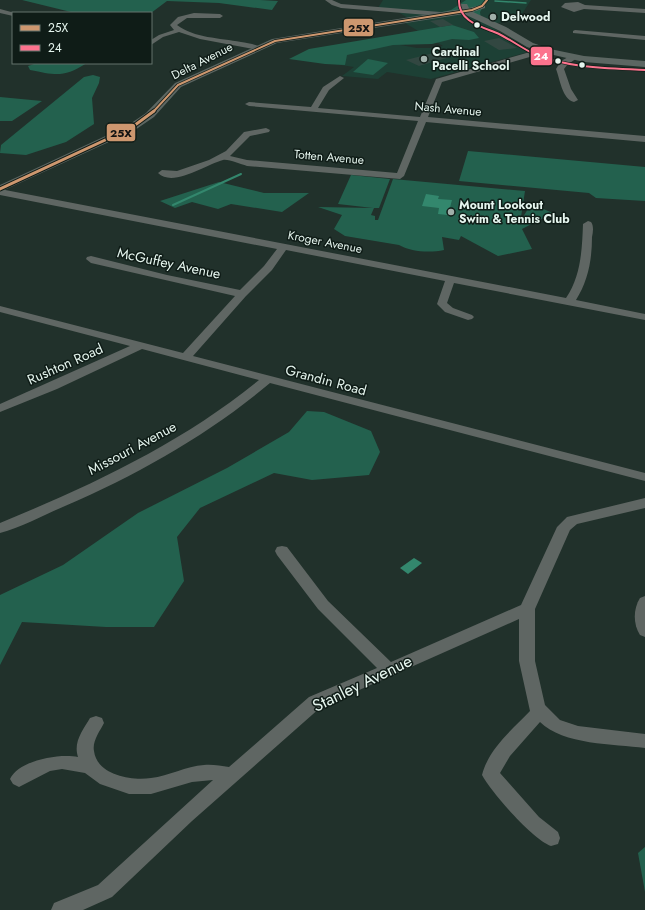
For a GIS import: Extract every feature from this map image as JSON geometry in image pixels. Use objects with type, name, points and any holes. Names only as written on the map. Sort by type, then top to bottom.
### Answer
[{"type":"main road","name":"Delta Avenue","points":[[0,189],[131,128],[150,115],[178,85],[258,48],[286,38],[440,14],[465,5],[484,3]]},
{"type":"main road","points":[[481,19],[480,12],[484,3]]},
{"type":"main road","points":[[465,5],[481,19],[544,50],[573,58],[645,64]]},
{"type":"street","points":[[328,0],[341,6],[440,14]]},
{"type":"street","points":[[583,7],[645,11]]},
{"type":"street","points":[[0,11],[12,14]]},
{"type":"street","points":[[220,16],[197,15],[181,18],[174,21],[173,25],[180,30],[215,40],[246,44],[258,48]]},
{"type":"street","points":[[152,42],[161,36],[180,30]]},
{"type":"street","points":[[575,32],[645,38]]},
{"type":"street","points":[[422,119],[439,81],[544,50]]},
{"type":"street","points":[[573,58],[564,63],[560,69],[565,79],[567,92],[574,100]]},
{"type":"street","points":[[313,110],[326,89],[340,78]]},
{"type":"street","name":"Nash Avenue","points":[[249,104],[645,138]]},
{"type":"street","name":"Totten Avenue","points":[[222,157],[256,164],[400,176],[422,119]]},
{"type":"street","points":[[162,173],[177,174],[222,157],[230,152],[248,133],[266,130]]},
{"type":"street","name":"Kroger Avenue","points":[[0,192],[645,317]]},
{"type":"street","points":[[569,302],[580,283],[586,266],[588,224]]},
{"type":"street","points":[[186,357],[242,294],[268,268],[283,247]]},
{"type":"street","name":"McGuffey Avenue","points":[[91,259],[165,278],[242,294]]},
{"type":"street","points":[[451,279],[442,300],[442,304],[449,310],[468,317]]},
{"type":"street","name":"Grandin Road","points":[[0,310],[645,477]]},
{"type":"street","name":"Rushton Road","points":[[0,408],[53,386],[140,346]]},
{"type":"street","name":"Missouri Avenue","points":[[0,528],[73,496],[173,446],[211,423],[268,379]]},
{"type":"street","points":[[645,503],[572,520],[564,527],[527,609],[527,661],[537,708],[554,725],[578,733],[645,741]]},
{"type":"street","points":[[282,551],[322,605],[389,670]]},
{"type":"street","points":[[645,602],[642,611],[645,631]]},
{"type":"street","name":"Stanley Avenue","points":[[61,910],[105,891],[186,815],[315,702],[527,609]]},
{"type":"street","points":[[540,711],[491,768],[491,775],[538,827],[550,838]]},
{"type":"street","points":[[91,768],[86,755],[86,741],[96,723]]},
{"type":"street","points":[[19,779],[33,771],[60,761],[72,761],[91,768],[106,779],[129,786],[151,786],[199,773],[233,775]]},
{"type":"shaded area","points":[[22,0],[278,1],[272,10],[219,3],[167,1],[152,12],[71,12]]},
{"type":"shaded area","points":[[383,0],[531,0],[518,20],[497,23],[493,28],[529,49],[528,52],[431,79],[387,72],[378,79],[342,76],[354,67],[322,62],[384,42],[417,48],[443,46],[405,23],[408,18],[393,9],[378,8]]},
{"type":"shaded area","points":[[466,0],[487,0],[480,12],[481,19],[469,13],[442,12],[451,10]]},
{"type":"shaded area","points":[[452,25],[474,32],[479,38],[469,40],[452,39],[432,44],[393,45],[347,55],[345,65],[289,59],[309,49]]},
{"type":"shaded area","points":[[368,59],[388,63],[373,75],[353,72]]},
{"type":"shaded area","points":[[34,64],[85,64],[72,71],[59,74],[30,70],[28,66]]},
{"type":"shaded area","points":[[93,75],[100,77],[99,83],[92,98],[94,124],[66,142],[26,155],[0,153],[1,145],[84,77]]},
{"type":"shaded area","points":[[0,97],[42,101],[12,121],[0,121]]},
{"type":"shaded area","name":"Mount Lookout Swim & Tennis Club","points":[[468,151],[645,167],[645,201],[596,198],[589,193],[459,181]]},
{"type":"shaded area","points":[[351,175],[390,179],[379,208],[374,208],[371,215],[375,216],[375,220],[378,220],[393,179],[525,191],[521,217],[523,217],[531,204],[553,213],[522,229],[532,249],[498,256],[461,236],[459,240],[442,237],[444,250],[427,252],[415,250],[399,245],[345,236],[334,229],[342,215],[318,207],[373,208],[338,204]]},
{"type":"shaded area","points":[[219,182],[264,193],[309,193],[282,212],[231,204],[218,209],[192,202],[175,208],[160,201]]},
{"type":"shaded area","points":[[426,194],[439,196],[438,199],[452,200],[448,215],[438,214],[439,208],[422,206]]},
{"type":"shaded area","points":[[307,411],[324,412],[371,431],[380,452],[369,475],[312,480],[274,473],[200,508],[177,537],[184,581],[154,627],[106,627],[22,622],[0,665],[0,595],[63,565],[138,513],[227,468],[289,432]]},
{"type":"shaded area","points":[[414,558],[422,563],[408,574],[400,568]]},
{"type":"shaded area","points":[[645,847],[645,892],[638,853]]},
{"type":"building","points":[[443,19],[453,25],[440,27],[430,21]]},
{"type":"building","points":[[499,38],[517,48],[499,50],[484,41]]},
{"type":"building","name":"Cardinal Pacelli School","points":[[441,51],[454,56],[419,66],[406,60]]},
{"type":"waterway","points":[[495,1],[526,3]]},
{"type":"waterway","points":[[173,205],[241,174]]},
{"type":"transit line","name":"24","points":[[459,0],[461,12],[470,21],[499,34],[535,54],[562,62],[575,64],[645,70]]},
{"type":"transit line","name":"25X","points":[[0,189],[131,128],[150,115],[178,85],[275,41],[472,10],[482,6],[487,0]]},
{"type":"place","name":"Delwood","points":[[493,17]]},
{"type":"place","name":"Cardinal Pacelli School","points":[[424,59]]},
{"type":"place","name":"Mount Lookout Swim & Tennis Club","points":[[451,212]]}]
